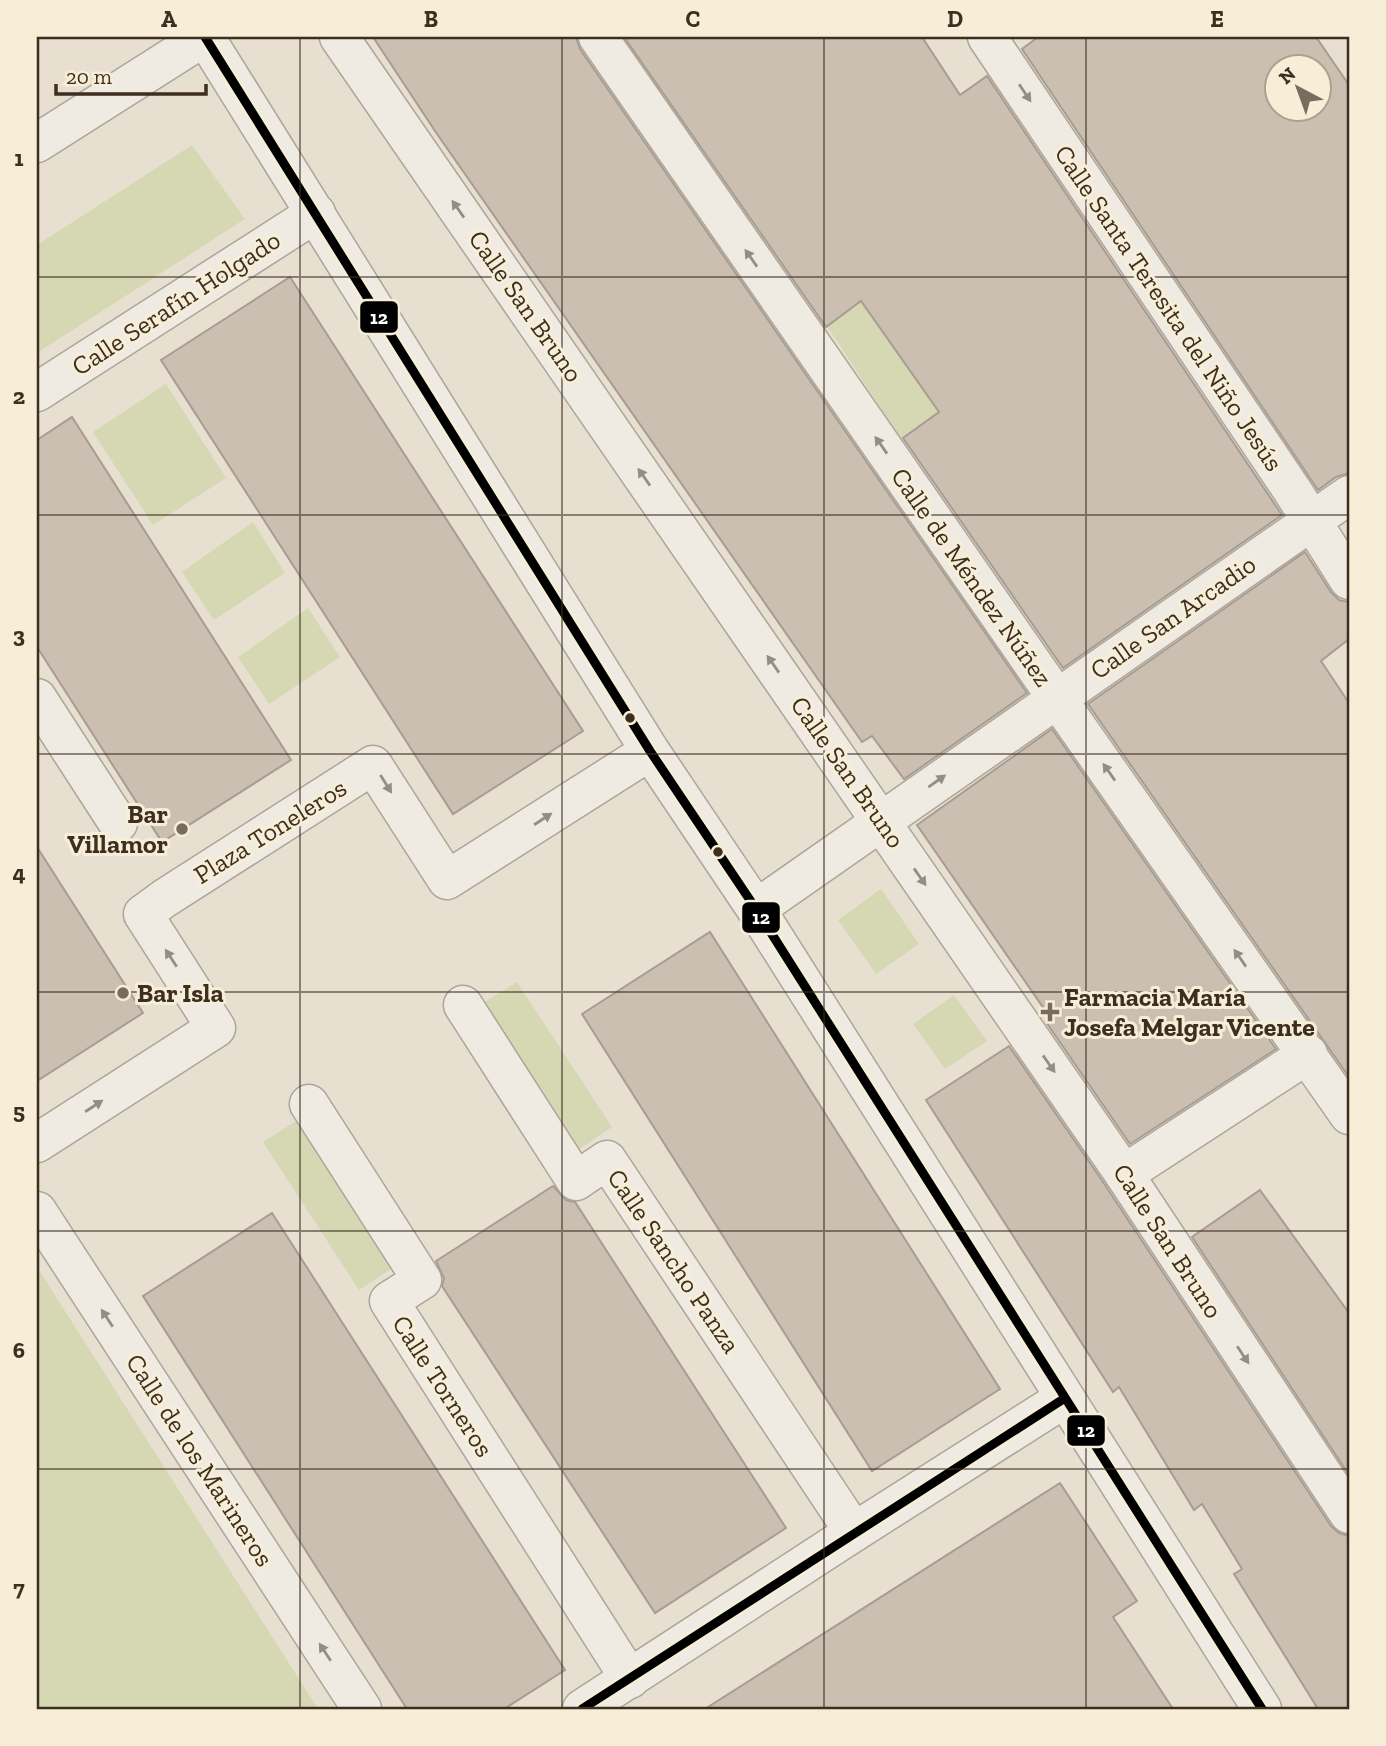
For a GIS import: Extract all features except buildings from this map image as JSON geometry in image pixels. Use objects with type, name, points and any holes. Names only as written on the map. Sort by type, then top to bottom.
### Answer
[{"type":"street","points":[[37,143],[204,37],[650,751],[756,909],[1262,1709]]},
{"type":"street","name":"Calle San Bruno","points":[[339,37],[1124,1174],[1349,1514]]},
{"type":"street","name":"Calle de Méndez Núñez","points":[[598,37],[1349,1115]]},
{"type":"street","name":"Calle Santa Teresita del Niño Jesús","points":[[987,37],[1349,580]]},
{"type":"street","name":"Calle Serafín Holgado","points":[[37,392],[316,213]]},
{"type":"street","name":"Calle San Arcadio","points":[[756,909],[1349,495]]},
{"type":"street","points":[[37,698],[118,824]]},
{"type":"street","name":"Plaza Toneleros","points":[[37,1143],[216,1028],[143,914],[165,898],[373,765],[447,880],[650,751]]},
{"type":"street","name":"Calle Sancho Panza","points":[[463,1005],[576,1181],[607,1160],[854,1532]]},
{"type":"street","points":[[1124,1174],[1308,1054]]},
{"type":"street","name":"Calle Torneros","points":[[309,1104],[422,1280],[389,1301],[630,1679]]},
{"type":"street","name":"Calle de los Marineros","points":[[37,1211],[362,1709]]},
{"type":"street","points":[[582,1709],[1065,1398]]},
{"type":"green space","points":[[192,145],[245,219],[37,353],[37,245]]},
{"type":"green space","points":[[861,301],[939,412],[901,439],[827,326]]},
{"type":"green space","points":[[166,384],[226,478],[153,525],[93,432]]},
{"type":"green space","points":[[253,522],[285,573],[214,620],[182,572]]},
{"type":"green space","points":[[308,608],[340,657],[269,704],[238,657]]},
{"type":"green space","points":[[881,889],[919,944],[876,974],[838,920]]},
{"type":"green space","points":[[517,982],[612,1127],[574,1153],[480,1005]]},
{"type":"green space","points":[[954,995],[987,1041],[945,1069],[913,1024]]},
{"type":"green space","points":[[296,1121],[394,1267],[359,1290],[263,1142]]},
{"type":"green space","points":[[37,1267],[318,1709],[43,1709],[37,1701]]},
{"type":"transit line","name":"12","points":[[205,37],[650,751],[756,909],[1262,1709]]},
{"type":"transit line","name":"12","points":[[582,1709],[1065,1398]]},
{"type":"place","name":"Bar Villamor","points":[[182,829]]},
{"type":"place","name":"Bar Isla","points":[[123,993]]},
{"type":"place","name":"Farmacia María Josefa Melgar Vicente","points":[[1050,1012]]}]
